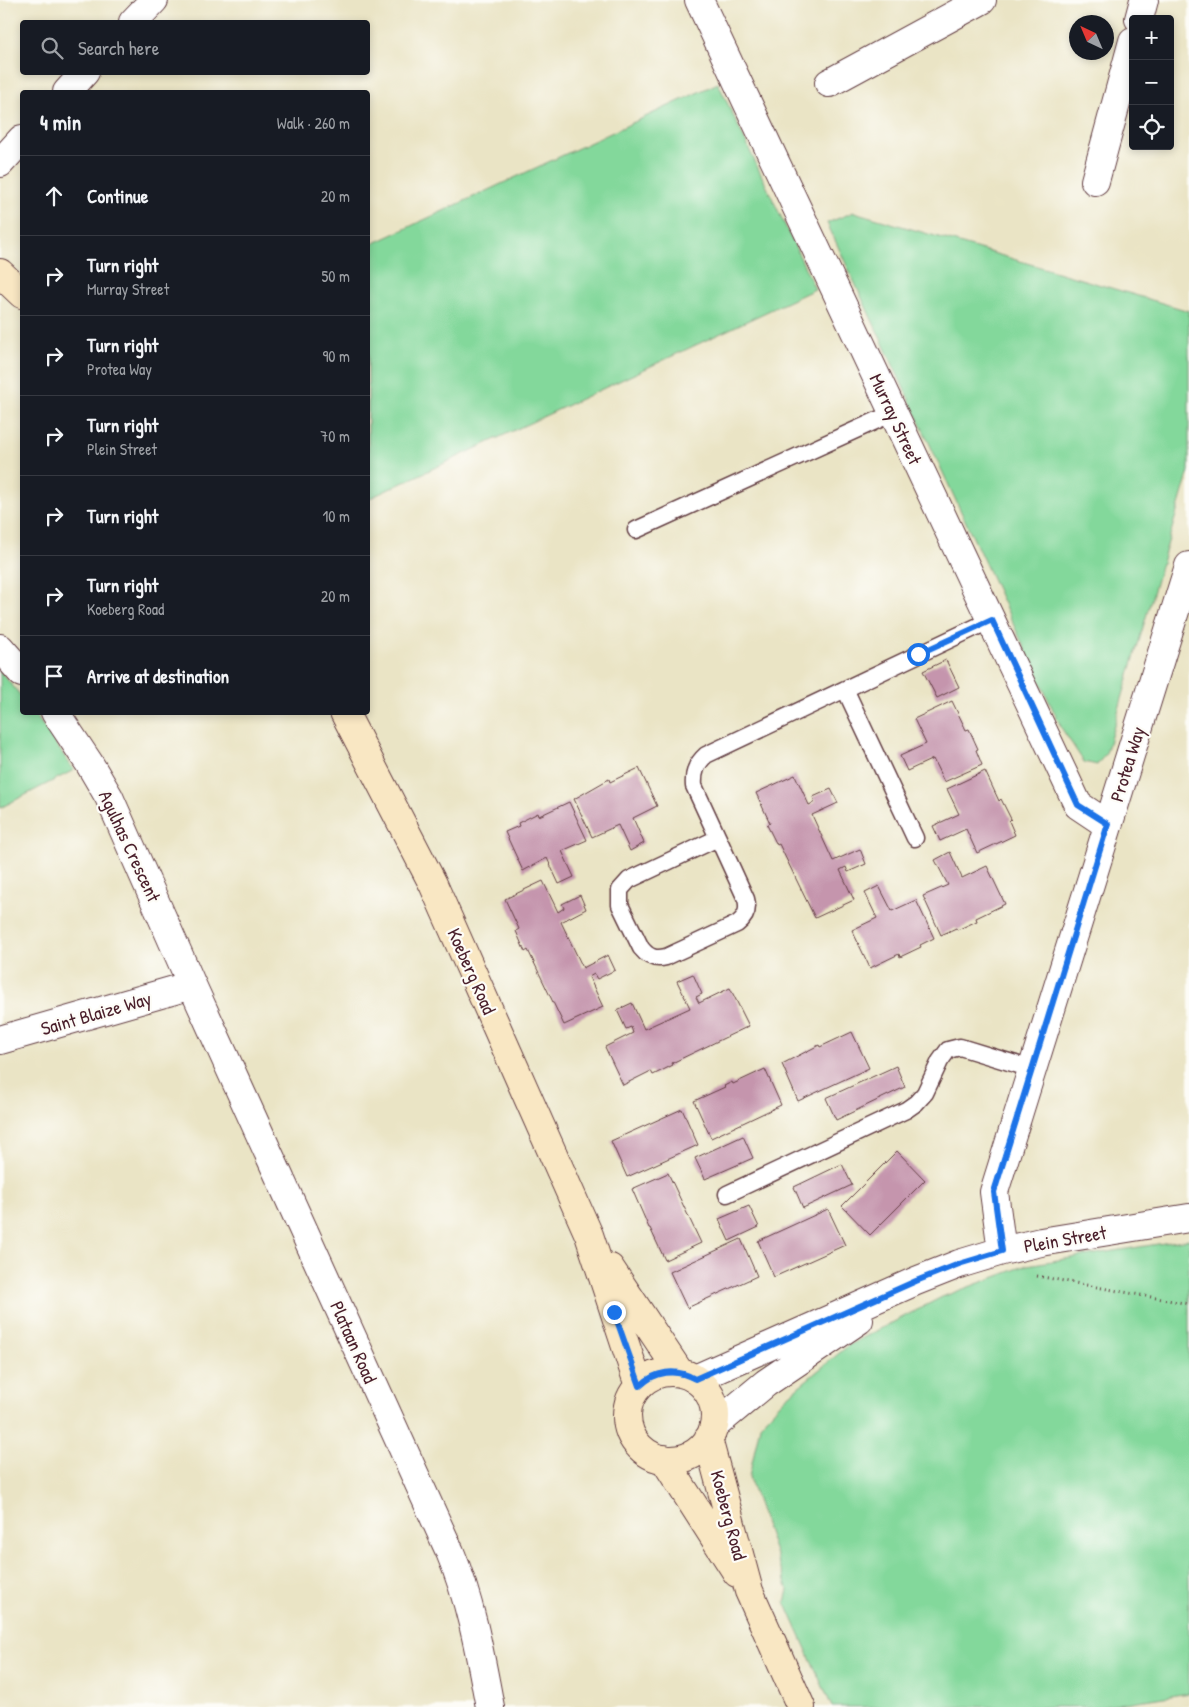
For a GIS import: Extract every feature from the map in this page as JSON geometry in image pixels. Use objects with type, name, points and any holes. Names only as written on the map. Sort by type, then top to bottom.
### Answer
[{"type":"main road","points":[[0,273],[20,292]]},
{"type":"main road","name":"Koeberg Road","points":[[346,715],[433,884],[589,1235],[640,1386]]},
{"type":"main road","name":"Koeberg Road","points":[[589,1235],[688,1376]]},
{"type":"main road","points":[[658,1374],[688,1376],[705,1388],[712,1400],[715,1413],[711,1433],[698,1450],[686,1457],[664,1459],[646,1452],[636,1442],[630,1430],[628,1410],[632,1397],[640,1386],[658,1374]]},
{"type":"main road","name":"Koeberg Road","points":[[711,1433],[749,1591]]},
{"type":"main road","name":"Koeberg Road","points":[[664,1459],[749,1591],[801,1707]]},
{"type":"street","points":[[135,20],[154,0]]},
{"type":"street","name":"Murray Street","points":[[699,0],[1078,805],[1108,824]]},
{"type":"street","points":[[829,83],[982,0]]},
{"type":"street","points":[[1140,15],[1144,0]]},
{"type":"street","points":[[1095,181],[1129,56]]},
{"type":"street","points":[[68,90],[83,75]]},
{"type":"street","points":[[0,163],[20,141]]},
{"type":"street","name":"Protea Way","points":[[1002,1251],[994,1192],[1189,566]]},
{"type":"street","points":[[0,648],[20,671]]},
{"type":"street","name":"Agulhas Crescent","points":[[56,715],[79,747],[109,797],[192,985]]},
{"type":"street","name":"Saint Blaize Way","points":[[0,1040],[192,985]]},
{"type":"street","name":"Plataan Road","points":[[192,985],[458,1572],[476,1632],[490,1707]]},
{"type":"street","name":"Plein Street","points":[[688,1376],[959,1264],[1041,1242],[1189,1218]]},
{"type":"street","name":"Plein Street","points":[[711,1433],[766,1383],[916,1281]]},
{"type":"lane","points":[[636,530],[893,413]]},
{"type":"lane","points":[[718,838],[629,880],[620,890],[620,905],[641,948],[652,958],[666,957],[737,924],[747,913],[746,899],[718,838],[694,786],[695,768],[706,755],[992,620]]},
{"type":"lane","points":[[845,689],[915,838]]},
{"type":"lane","points":[[727,1194],[906,1110],[925,1093],[940,1061],[948,1050],[960,1047],[1032,1069]]},
{"type":"path","points":[[1030,1274],[1189,1304]]},
{"type":"green space","points":[[718,83],[815,289],[370,498],[370,245]]},
{"type":"green space","points":[[854,212],[1189,311],[1189,471],[1106,753],[1097,765],[1084,762],[1062,729],[827,223]]},
{"type":"green space","points":[[0,671],[20,695],[20,715],[35,715],[74,770],[0,808]]},
{"type":"green space","points":[[1189,1239],[1189,1693],[1100,1707],[832,1707],[785,1602],[788,1590],[749,1477],[760,1425],[785,1398],[849,1345],[942,1297],[1027,1265]]},
{"type":"building","points":[[946,660],[959,687],[937,698],[923,671]]},
{"type":"building","points":[[952,701],[966,730],[969,729],[978,749],[976,750],[982,765],[944,782],[933,759],[907,771],[900,756],[926,744],[914,719]]},
{"type":"building","points":[[639,768],[657,806],[633,818],[644,843],[630,851],[618,825],[592,837],[574,799],[609,779],[610,782]]},
{"type":"building","points":[[985,771],[999,801],[1001,799],[1011,819],[1009,821],[1015,835],[977,853],[966,829],[940,841],[933,826],[959,814],[947,789]]},
{"type":"building","points":[[795,775],[809,805],[815,802],[813,797],[831,789],[838,803],[812,815],[833,861],[860,849],[866,864],[848,872],[846,867],[840,870],[854,900],[815,918],[779,844],[777,845],[767,825],[770,823],[756,793]]},
{"type":"building","points":[[569,802],[587,840],[562,851],[574,877],[559,884],[547,858],[523,871],[505,832],[519,826],[518,823],[538,813],[539,816]]},
{"type":"building","points":[[950,852],[962,878],[987,866],[1005,904],[976,918],[977,921],[941,935],[923,896],[948,885],[935,860]]},
{"type":"building","points":[[543,881],[558,912],[564,908],[562,904],[580,895],[586,909],[561,922],[583,968],[608,955],[615,970],[597,979],[594,974],[589,977],[603,1007],[564,1025],[528,950],[525,952],[516,931],[519,929],[505,899]]},
{"type":"building","points":[[879,886],[892,911],[916,900],[934,938],[920,945],[921,947],[900,957],[899,954],[870,968],[852,930],[877,918],[865,893]]},
{"type":"building","points":[[693,974],[702,994],[696,997],[699,1003],[730,988],[749,1026],[672,1063],[673,1065],[653,1075],[651,1071],[623,1085],[605,1047],[633,1033],[631,1027],[626,1029],[617,1010],[632,1003],[644,1029],[690,1008],[677,981]]},
{"type":"building","points":[[852,1032],[869,1068],[798,1101],[782,1064],[819,1045],[820,1047]]},
{"type":"building","points":[[896,1066],[905,1087],[836,1120],[826,1098]]},
{"type":"building","points":[[765,1069],[781,1105],[711,1138],[694,1101],[732,1082],[733,1084]]},
{"type":"building","points":[[682,1109],[698,1145],[627,1177],[611,1141]]},
{"type":"building","points":[[743,1136],[753,1158],[705,1179],[695,1158]]},
{"type":"building","points":[[897,1151],[925,1180],[870,1235],[842,1206]]},
{"type":"building","points":[[842,1164],[852,1185],[803,1208],[794,1187]]},
{"type":"building","points":[[668,1173],[701,1243],[665,1260],[632,1189]]},
{"type":"building","points":[[749,1206],[759,1227],[729,1241],[719,1219]]},
{"type":"building","points":[[828,1209],[845,1245],[774,1277],[758,1241]]},
{"type":"building","points":[[741,1239],[757,1276],[687,1308],[670,1272]]},
{"type":"route","points":[[614,1312],[640,1386],[651,1377],[666,1372],[680,1373],[695,1379],[916,1281],[959,1264],[1002,1251],[994,1192],[1108,824],[1078,805],[992,620],[918,654]]}]
